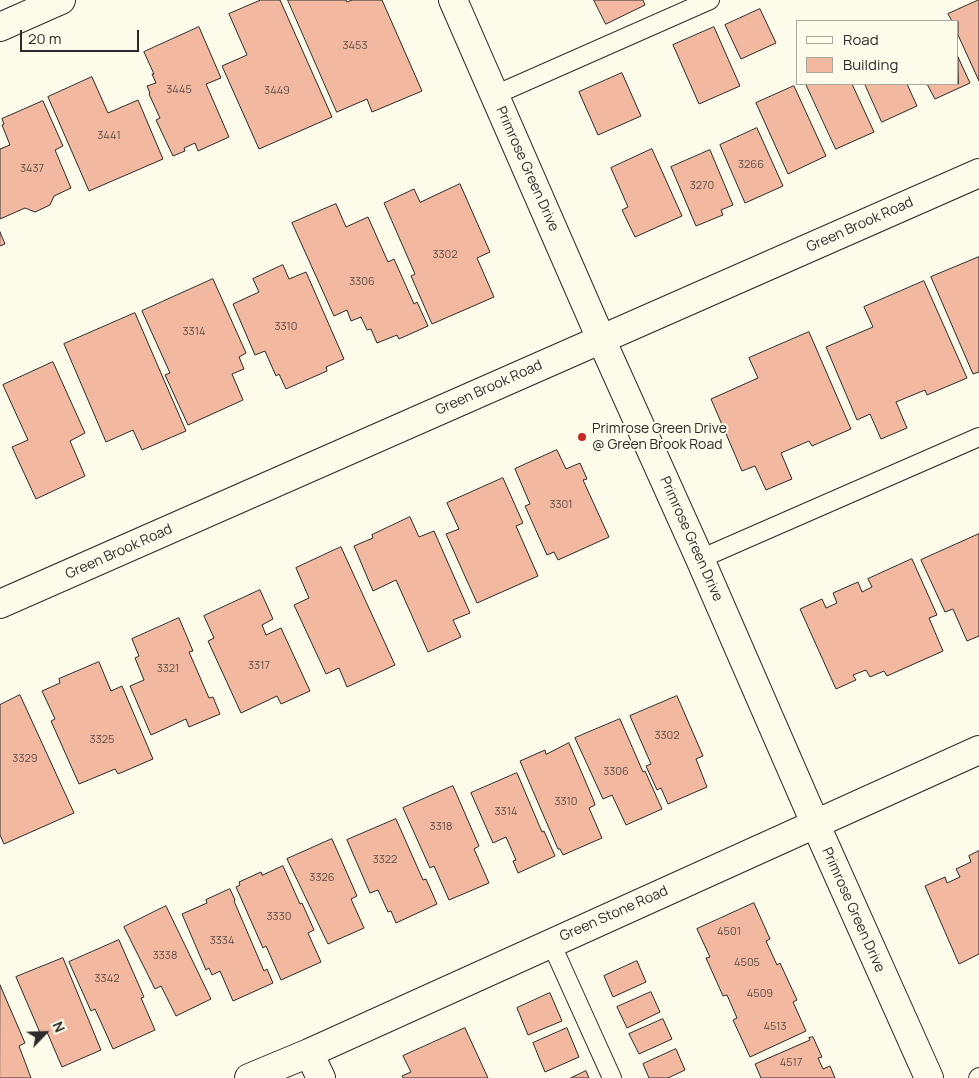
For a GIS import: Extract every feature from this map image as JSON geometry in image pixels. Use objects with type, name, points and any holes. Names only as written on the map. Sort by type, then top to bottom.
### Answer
[{"type":"street","points":[[0,27],[61,0]]},
{"type":"street","name":"Primrose Green Drive","points":[[453,0],[601,339],[929,1078]]},
{"type":"street","name":"Green Brook Road","points":[[0,604],[979,173]]},
{"type":"street","name":"Green Stone Road","points":[[249,1078],[979,750]]},
{"type":"street","points":[[309,1052],[321,1078]]},
{"type":"lane","points":[[495,95],[710,0]]},
{"type":"lane","points":[[700,559],[979,436]]},
{"type":"lane","points":[[551,943],[612,1078]]},
{"type":"building","points":[[261,0],[280,0],[332,117],[259,149],[222,66],[247,55],[229,14]]},
{"type":"building","points":[[288,0],[346,0],[347,2],[352,0],[382,0],[422,91],[372,112],[367,99],[337,112]]},
{"type":"building","points":[[594,0],[643,0],[645,5],[606,24]]},
{"type":"building","points":[[979,0],[979,81],[959,37],[959,20],[951,20],[948,14]]},
{"type":"building","points":[[760,9],[776,43],[741,59],[725,25]]},
{"type":"building","points":[[199,27],[221,78],[206,84],[229,137],[198,151],[195,143],[184,148],[185,151],[173,156],[156,120],[160,118],[147,86],[156,83],[144,52]]},
{"type":"building","points":[[714,27],[740,86],[699,104],[673,45]]},
{"type":"building","points":[[959,59],[970,83],[935,99],[928,85],[959,85]]},
{"type":"building","points":[[622,73],[641,116],[598,135],[579,92]]},
{"type":"building","points":[[92,77],[108,113],[138,100],[163,159],[89,191],[48,97]]},
{"type":"building","points":[[806,85],[852,85],[874,132],[836,149]]},
{"type":"building","points":[[865,85],[907,85],[917,106],[882,122]]},
{"type":"building","points":[[794,86],[826,156],[788,174],[756,103]]},
{"type":"building","points":[[43,101],[63,146],[55,150],[71,188],[54,196],[50,205],[35,212],[25,208],[0,219],[0,149],[10,145],[2,125],[4,124],[2,119]]},
{"type":"building","points":[[757,128],[783,186],[745,203],[720,145]]},
{"type":"building","points":[[652,149],[682,216],[635,237],[622,210],[628,207],[611,168]]},
{"type":"building","points":[[710,150],[733,205],[721,210],[723,215],[696,226],[671,167]]},
{"type":"building","points":[[460,184],[490,252],[477,258],[494,297],[432,324],[411,276],[415,274],[384,203],[414,189],[420,202]]},
{"type":"building","points":[[336,204],[346,227],[368,217],[388,262],[394,259],[414,304],[417,302],[428,326],[399,339],[397,335],[377,343],[371,329],[367,330],[361,317],[351,321],[347,310],[334,316],[292,223]]},
{"type":"building","points":[[0,232],[5,244],[0,246]]},
{"type":"building","points":[[979,257],[979,372],[973,374],[931,277]]},
{"type":"building","points":[[283,265],[289,279],[306,272],[344,359],[326,367],[327,371],[286,389],[279,374],[276,376],[265,351],[255,355],[233,304],[259,292],[253,279]]},
{"type":"building","points":[[213,279],[246,353],[239,357],[244,369],[232,374],[243,400],[188,425],[165,375],[170,373],[142,311]]},
{"type":"building","points":[[924,281],[967,378],[927,395],[925,390],[896,402],[907,428],[881,439],[870,414],[857,420],[826,347],[873,327],[864,307]]},
{"type":"building","points":[[135,313],[186,431],[142,450],[133,430],[106,442],[64,344]]},
{"type":"building","points":[[809,332],[851,429],[812,446],[809,441],[781,453],[792,479],[766,490],[755,466],[742,471],[711,399],[758,378],[749,358]]},
{"type":"building","points":[[53,362],[85,433],[70,441],[85,476],[36,499],[12,447],[28,440],[3,385]]},
{"type":"building","points":[[557,450],[566,469],[580,463],[587,479],[583,480],[609,537],[558,560],[554,552],[547,555],[525,506],[530,504],[515,469]]},
{"type":"building","points":[[503,478],[523,523],[516,526],[538,576],[477,603],[446,534],[459,529],[447,503]]},
{"type":"building","points":[[410,517],[419,537],[434,531],[470,613],[453,620],[461,637],[428,652],[396,580],[373,591],[354,546],[373,538],[372,535]]},
{"type":"building","points":[[979,534],[979,636],[967,641],[953,609],[945,612],[921,560]]},
{"type":"building","points":[[341,547],[395,665],[347,687],[339,668],[326,674],[294,605],[309,598],[296,568]]},
{"type":"building","points":[[912,559],[937,615],[929,618],[943,651],[887,676],[884,671],[870,677],[866,670],[853,675],[856,680],[836,689],[800,609],[822,599],[826,608],[837,603],[833,593],[858,582],[862,592],[872,587],[868,579]]},
{"type":"building","points":[[260,590],[273,619],[262,625],[266,635],[281,628],[310,691],[281,704],[277,696],[241,713],[208,641],[214,638],[204,616]]},
{"type":"building","points":[[179,618],[193,651],[189,652],[209,698],[213,697],[220,714],[189,727],[186,719],[151,735],[130,686],[144,680],[135,658],[139,656],[132,639]]},
{"type":"building","points":[[99,662],[111,691],[122,686],[153,759],[118,774],[115,769],[79,784],[51,721],[55,719],[42,691],[60,683],[59,679]]},
{"type":"building","points":[[20,695],[74,813],[4,844],[0,835],[0,705]]},
{"type":"building","points":[[677,696],[703,756],[696,759],[707,787],[668,804],[661,788],[657,790],[646,766],[651,764],[630,716]]},
{"type":"building","points":[[620,719],[643,772],[645,771],[662,809],[626,825],[612,795],[603,799],[575,738]]},
{"type":"building","points":[[569,743],[593,799],[595,805],[589,808],[602,838],[563,855],[560,849],[558,849],[520,761],[545,750],[546,754]]},
{"type":"building","points":[[517,773],[542,832],[544,831],[555,856],[518,873],[513,861],[516,860],[506,837],[493,843],[471,793]]},
{"type":"building","points":[[453,786],[479,846],[474,849],[489,883],[449,900],[434,866],[430,868],[403,808]]},
{"type":"building","points":[[396,819],[423,880],[426,879],[437,904],[396,923],[391,911],[388,912],[378,890],[370,893],[347,840]]},
{"type":"building","points":[[332,839],[357,896],[351,899],[364,928],[328,944],[287,859]]},
{"type":"building","points":[[979,851],[979,954],[959,964],[925,886],[945,877],[947,883],[960,877],[956,869],[971,862],[969,856]]},
{"type":"building","points":[[283,866],[314,930],[308,933],[321,962],[281,980],[266,946],[263,948],[236,887],[240,885],[239,882],[261,872],[262,875]]},
{"type":"building","points":[[230,889],[264,971],[267,969],[273,983],[233,1001],[220,971],[212,975],[209,968],[206,970],[182,914],[207,903],[206,900]]},
{"type":"building","points":[[754,903],[770,939],[766,941],[777,965],[780,963],[797,1000],[793,1002],[806,1031],[750,1057],[733,1020],[737,1018],[727,995],[723,996],[706,958],[710,957],[697,929]]},
{"type":"building","points":[[166,906],[211,999],[176,1016],[161,986],[155,989],[124,927]]},
{"type":"building","points":[[119,940],[144,997],[141,998],[155,1030],[113,1049],[95,1009],[91,1011],[69,962]]},
{"type":"building","points":[[63,958],[101,1050],[62,1067],[47,1032],[41,1035],[16,977]]},
{"type":"building","points":[[637,961],[646,982],[613,997],[604,976]]},
{"type":"building","points":[[0,985],[25,1043],[19,1046],[31,1078],[0,1078]]},
{"type":"building","points":[[651,992],[660,1012],[627,1028],[617,1007]]},
{"type":"building","points":[[550,993],[562,1021],[528,1035],[517,1008]]},
{"type":"building","points":[[663,1019],[672,1039],[639,1054],[629,1034]]},
{"type":"building","points":[[465,1028],[488,1078],[403,1078],[402,1076],[411,1072],[403,1056]]},
{"type":"building","points":[[567,1028],[579,1057],[545,1072],[533,1043]]},
{"type":"building","points":[[813,1037],[822,1057],[818,1058],[823,1069],[830,1066],[835,1078],[761,1078],[755,1064]]},
{"type":"building","points":[[676,1049],[685,1070],[668,1078],[649,1078],[643,1064]]},
{"type":"building","points":[[586,1071],[589,1078],[571,1078]]},
{"type":"place","name":"Primrose Green Drive @ Green Brook Road","points":[[582,437]]}]
